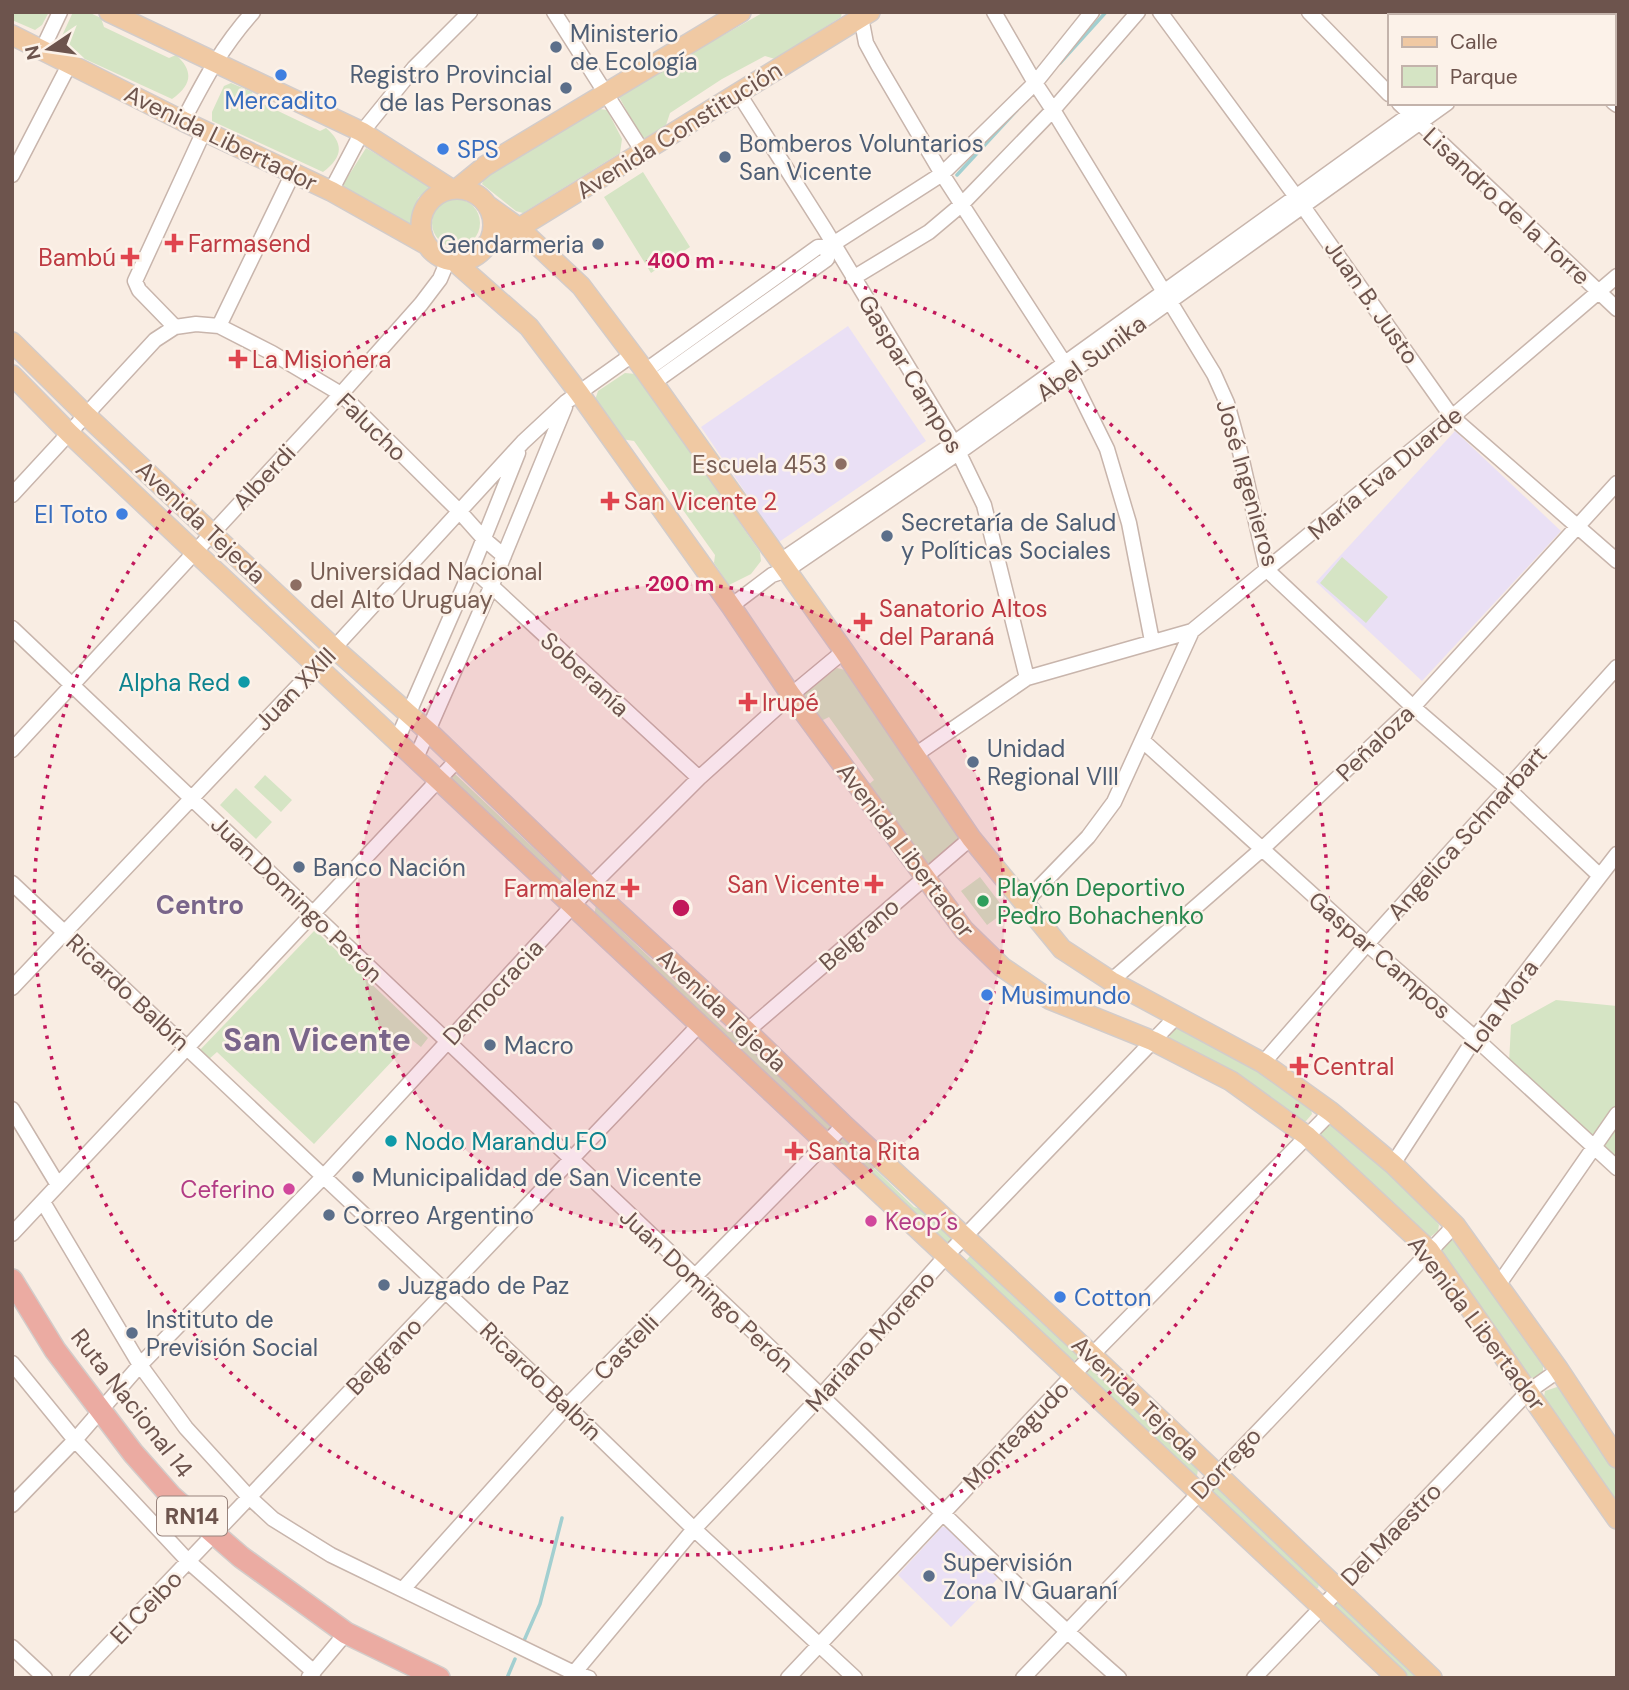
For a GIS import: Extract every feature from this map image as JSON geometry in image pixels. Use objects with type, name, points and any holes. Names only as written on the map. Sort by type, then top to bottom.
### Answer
[{"type":"highway","name":"Ruta Nacional 14","points":[[12,1280],[55,1350],[100,1411],[171,1496],[214,1536],[346,1633],[439,1678]]},
{"type":"main road","points":[[109,12],[362,132],[454,188],[479,196],[487,205],[492,218],[492,232],[487,244],[474,257],[451,260],[436,255],[422,234],[423,210],[430,200],[440,192],[454,188],[485,166],[740,12]]},
{"type":"main road","name":"Avenida Constitución","points":[[487,244],[519,228],[739,94],[864,14]]},
{"type":"main road","name":"Avenida Libertador","points":[[12,36],[331,191],[427,245]]},
{"type":"main road","name":"Avenida Libertador","points":[[487,205],[519,228],[581,286],[784,566],[971,838],[1062,949],[1175,1018],[1263,1063],[1331,1112],[1393,1164],[1455,1225],[1615,1449]]},
{"type":"main road","name":"Avenida Libertador","points":[[451,260],[529,327],[573,397],[731,606],[791,695],[964,930],[1002,967],[1049,999],[1153,1041],[1231,1081],[1307,1136],[1429,1250],[1617,1519]]},
{"type":"main road","name":"Avenida Tejeda","points":[[12,342],[87,416],[334,648],[409,713],[590,887],[1092,1355],[1432,1678]]},
{"type":"main road","name":"Avenida Tejeda","points":[[12,375],[195,552],[1398,1678]]},
{"type":"street","points":[[41,50],[60,12]]},
{"type":"street","points":[[183,121],[214,61],[230,37],[253,12]]},
{"type":"street","points":[[331,191],[362,132],[414,68],[470,12]]},
{"type":"street","points":[[554,12],[643,152]]},
{"type":"street","name":"José Ingenieros","points":[[994,12],[1214,374],[1227,403],[1238,443],[1267,570],[1413,707],[1507,788],[1600,874]]},
{"type":"street","points":[[649,377],[664,357],[818,247],[831,246],[942,174],[1035,83],[1092,12]]},
{"type":"street","points":[[853,278],[929,232],[961,205],[1054,110],[1138,12]]},
{"type":"street","name":"Juan B. Justo","points":[[1160,12],[1300,202],[1452,417],[1617,561]]},
{"type":"street","points":[[1309,12],[1388,93]]},
{"type":"street","points":[[864,14],[866,43],[961,205],[1067,369],[1107,449],[1129,523],[1152,641]]},
{"type":"street","points":[[14,168],[69,65]]},
{"type":"street","name":"Gaspar Campos","points":[[739,94],[956,448],[984,505],[1027,678]]},
{"type":"street","name":"Lisandro de la Torre","points":[[1401,105],[1617,309]]},
{"type":"street","name":"Abel Sunika","points":[[1414,119],[1424,105]]},
{"type":"street","name":"Abel Sunika","points":[[731,606],[1414,119],[1443,105]]},
{"type":"street","points":[[175,327],[139,290],[135,281],[204,131]]},
{"type":"street","points":[[12,495],[155,340],[175,327],[196,324],[219,326],[293,173]]},
{"type":"street","points":[[649,377],[827,259],[831,246]]},
{"type":"street","name":"Alberdi","points":[[12,750],[341,394],[421,304],[451,260]]},
{"type":"street","name":"María Eva Duarde","points":[[915,755],[1027,678],[1192,631],[1452,417],[1617,276]]},
{"type":"street","name":"Falucho","points":[[219,326],[272,353],[341,394],[504,556]]},
{"type":"street","name":"Juan XXIII","points":[[12,988],[334,648],[523,442],[573,397],[632,355]]},
{"type":"street","points":[[416,758],[573,397]]},
{"type":"street","points":[[397,740],[523,442]]},
{"type":"street","name":"Peñaloza","points":[[1111,981],[1262,849],[1413,707],[1617,483]]},
{"type":"street","name":"Soberanía","points":[[472,568],[699,778]]},
{"type":"street","name":"Juan Domingo Perón","points":[[12,628],[1067,1633],[1119,1678]]},
{"type":"street","points":[[1023,904],[1088,837],[1114,802],[1192,631]]},
{"type":"street","name":"Democracia","points":[[12,1505],[75,1440],[140,1365],[324,1176],[590,887],[699,778],[844,651]]},
{"type":"street","name":"Angelica Schnarbart","points":[[1263,1063],[1617,667]]},
{"type":"street","name":"Gaspar Campos","points":[[1143,741],[1617,1168]]},
{"type":"street","points":[[12,1234],[458,759]]},
{"type":"street","name":"Belgrano","points":[[747,1031],[971,838]]},
{"type":"street","name":"Lola Mora","points":[[1393,1164],[1475,1038],[1617,854]]},
{"type":"street","name":"Ricardo Balbín","points":[[12,883],[855,1678]]},
{"type":"street","name":"Mariano Moreno","points":[[574,1673],[694,1529],[821,1396],[947,1255],[1175,1018]]},
{"type":"street","name":"Belgrano","points":[[214,1536],[248,1496],[700,1024]]},
{"type":"street","points":[[12,1109],[58,1185]]},
{"type":"street","name":"Monteagudo","points":[[788,1678],[1092,1355],[1331,1112]]},
{"type":"street","points":[[1499,1284],[1617,1114]]},
{"type":"street","name":"Castelli","points":[[404,1588],[567,1406],[844,1125]]},
{"type":"street","points":[[43,1202],[140,1365],[186,1428],[248,1496],[273,1519],[331,1555],[589,1678]]},
{"type":"street","name":"Dorrego","points":[[1023,1678],[1455,1225]]},
{"type":"street","points":[[12,1363],[75,1440],[189,1562],[311,1675],[346,1633]]},
{"type":"street","name":"Del Maestro","points":[[1254,1678],[1529,1391],[1559,1370]]},
{"type":"street","name":"El Ceibo","points":[[77,1678],[214,1536]]},
{"type":"street","points":[[12,1647],[45,1678]]},
{"type":"shaded area","points":[[848,326],[926,441],[779,542],[701,427]]},
{"type":"shaded area","points":[[1455,431],[1561,531],[1422,681],[1316,582]]},
{"type":"shaded area","points":[[942,1527],[951,1527],[1002,1574],[951,1627],[898,1575]]},
{"type":"green space","points":[[12,12],[49,12],[42,25],[35,30],[12,20]]},
{"type":"green space","points":[[73,12],[88,12],[101,18],[104,27],[169,58],[176,55],[188,72],[184,88],[172,99],[61,48],[61,38]]},
{"type":"green space","points":[[764,12],[842,12],[841,17],[775,59],[765,56],[722,79],[670,113],[666,125],[645,138],[641,137],[618,95]]},
{"type":"green space","points":[[231,83],[252,92],[255,100],[320,131],[326,128],[338,145],[339,151],[334,161],[323,172],[212,121],[212,112],[224,86]]},
{"type":"green space","points":[[600,109],[607,110],[622,139],[620,153],[523,213],[516,211],[482,184],[485,176]]},
{"type":"green space","points":[[366,148],[431,186],[418,198],[411,226],[342,186]]},
{"type":"green space","points":[[643,172],[690,247],[651,273],[604,197]]},
{"type":"green space","points":[[456,199],[473,206],[480,223],[473,240],[456,247],[439,240],[432,223],[439,206]]},
{"type":"green space","points":[[625,373],[636,374],[760,552],[761,561],[751,574],[729,585],[714,563],[715,555],[634,441],[621,439],[595,400],[598,391]]},
{"type":"green space","points":[[1342,557],[1388,597],[1366,623],[1320,583]]},
{"type":"green space","points":[[837,668],[845,670],[962,834],[961,840],[932,865],[926,864],[867,786],[874,780],[829,717],[819,722],[804,702],[804,693]]},
{"type":"green space","points":[[454,773],[562,875],[561,879],[557,881],[449,779],[448,775]]},
{"type":"green space","points":[[265,775],[292,800],[281,812],[254,787]]},
{"type":"green space","points":[[236,788],[272,822],[256,839],[220,805]]},
{"type":"green space","name":"Playón Deportivo Pedro Bohachenko","points":[[980,877],[1006,911],[987,925],[961,891]]},
{"type":"green space","points":[[596,905],[728,1032],[737,1032],[821,1115],[830,1125],[830,1129],[822,1131],[594,916]]},
{"type":"green space","points":[[315,930],[428,1038],[421,1047],[412,1040],[314,1144],[217,1052],[208,1060],[199,1051]]},
{"type":"green space","points":[[1556,1000],[1617,1006],[1617,1163],[1509,1063],[1511,1025]]},
{"type":"green space","points":[[1175,1028],[1185,1029],[1241,1059],[1310,1105],[1312,1114],[1306,1121],[1299,1123],[1169,1041],[1170,1033]]},
{"type":"green space","points":[[1327,1126],[1334,1126],[1403,1185],[1439,1225],[1438,1231],[1429,1238],[1319,1134]]},
{"type":"green space","points":[[841,1136],[914,1207],[923,1210],[954,1239],[946,1247],[836,1140]]},
{"type":"green space","points":[[1459,1239],[1543,1363],[1543,1373],[1535,1378],[1528,1377],[1439,1254],[1446,1241]]},
{"type":"green space","points":[[970,1256],[1047,1328],[1057,1333],[1081,1355],[1073,1362],[964,1263]]},
{"type":"green space","points":[[1090,1368],[1198,1469],[1197,1476],[1193,1478],[1085,1376]]},
{"type":"green space","points":[[1557,1387],[1563,1389],[1617,1468],[1617,1507],[1544,1397],[1545,1391]]},
{"type":"green space","points":[[1211,1483],[1320,1581],[1318,1588],[1313,1588],[1207,1489]]},
{"type":"green space","points":[[1336,1598],[1423,1678],[1410,1678],[1331,1604]]},
{"type":"waterway","points":[[1060,63],[1106,12]]},
{"type":"waterway","points":[[957,175],[1017,110]]},
{"type":"waterway","points":[[523,1643],[540,1604],[562,1518]]},
{"type":"waterway","points":[[507,1678],[515,1659]]},
{"type":"place","name":"Ministerio de Ecología","points":[[556,47]]},
{"type":"place","name":"Mercadito","points":[[281,75]]},
{"type":"place","name":"Registro Provincial de las Personas","points":[[566,88]]},
{"type":"place","name":"SPS","points":[[443,149]]},
{"type":"place","name":"Bomberos Voluntarios San Vicente","points":[[725,157]]},
{"type":"place","name":"Farmasend","points":[[174,243]]},
{"type":"place","name":"Gendarmeria","points":[[598,244]]},
{"type":"place","name":"Bambú","points":[[130,257]]},
{"type":"place","name":"La Misionera","points":[[238,359]]},
{"type":"place","name":"Escuela 453","points":[[841,464]]},
{"type":"place","name":"San Vicente 2","points":[[610,501]]},
{"type":"place","name":"El Toto","points":[[122,514]]},
{"type":"place","name":"Secretaría de Salud y Políticas Sociales","points":[[887,536]]},
{"type":"place","name":"Universidad Nacional del Alto Uruguay","points":[[296,585]]},
{"type":"place","name":"Sanatorio Altos del Paraná","points":[[863,622]]},
{"type":"place","name":"Alpha Red","points":[[244,682]]},
{"type":"place","name":"Irupé","points":[[748,702]]},
{"type":"place","name":"Unidad Regional VIII","points":[[973,762]]},
{"type":"place","name":"Banco Nación","points":[[299,867]]},
{"type":"place","name":"San Vicente","points":[[874,884]]},
{"type":"place","name":"Farmalenz","points":[[630,888]]},
{"type":"place","name":"Playón Deportivo Pedro Bohachenko","points":[[983,901]]},
{"type":"place","name":"Musimundo","points":[[987,995]]},
{"type":"place","name":"Macro","points":[[490,1045]]},
{"type":"place","name":"Central","points":[[1299,1066]]},
{"type":"place","name":"Nodo Marandu FO","points":[[391,1141]]},
{"type":"place","name":"Santa Rita","points":[[794,1151]]},
{"type":"place","name":"Municipalidad de San Vicente","points":[[358,1177]]},
{"type":"place","name":"Ceferino","points":[[289,1189]]},
{"type":"place","name":"Correo Argentino","points":[[329,1215]]},
{"type":"place","name":"Keop´s","points":[[871,1221]]},
{"type":"place","name":"Juzgado de Paz","points":[[384,1285]]},
{"type":"place","name":"Cotton","points":[[1060,1297]]},
{"type":"place","name":"Instituto de Previsión Social","points":[[132,1333]]},
{"type":"place","name":"Supervisión Zona IV Guaraní","points":[[929,1576]]},
{"type":"district","name":"Centro","points":[[200,905]]},
{"type":"district","name":"San Vicente","points":[[317,1040]]}]
